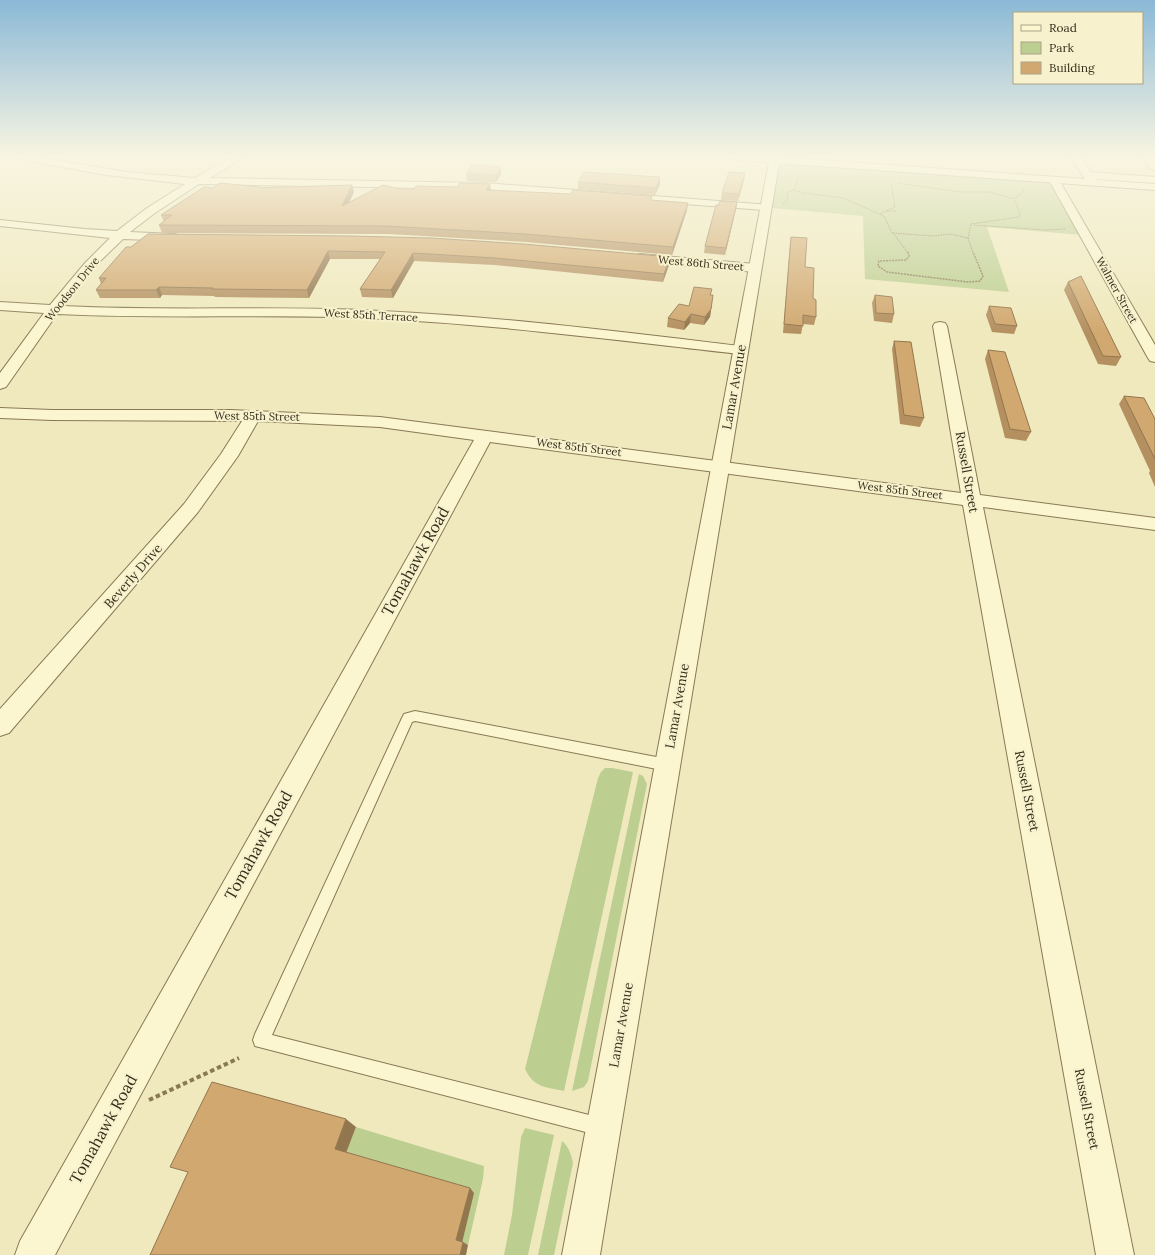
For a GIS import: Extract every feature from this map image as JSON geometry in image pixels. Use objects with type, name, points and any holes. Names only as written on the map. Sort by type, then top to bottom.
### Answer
[{"type":"street","name":"Woodson Drive","points":[[0,384],[80,275],[120,236],[147,216]]},
{"type":"street","name":"Lamar Avenue","points":[[581,1255],[764,216]]},
{"type":"street","name":"Walmer Street","points":[[1074,216],[1155,358]]},
{"type":"street","points":[[0,223],[71,232],[120,236],[184,238]]},
{"type":"street","name":"West 86th Street","points":[[632,257],[755,268]]},
{"type":"street","name":"West 85th Terrace","points":[[0,306],[54,310],[150,312],[309,312],[391,315],[496,324],[740,350]]},
{"type":"street","name":"Russell Street","points":[[940,326],[999,647],[1115,1255]]},
{"type":"street","name":"West 85th Street","points":[[0,413],[40,415],[308,417],[380,422],[1155,524]]},
{"type":"street","name":"Beverly Drive","points":[[0,726],[191,508],[229,456],[253,416]]},
{"type":"street","name":"Tomahawk Road","points":[[34,1255],[485,435]]},
{"type":"lane","points":[[603,1128],[261,1040],[408,718],[415,716],[667,765]]},
{"type":"path","points":[[883,216],[892,233],[908,252],[909,256],[906,260],[879,261],[878,266],[887,272],[968,282],[980,281],[983,276],[976,265],[968,238],[971,224]]},
{"type":"path","points":[[971,224],[1019,217],[1019,216]]},
{"type":"path","points":[[971,224],[1045,230],[1068,229]]},
{"type":"path","points":[[892,233],[934,236],[950,234],[968,238]]},
{"type":"path","points":[[145,1102],[239,1058]]},
{"type":"green space","points":[[858,216],[1071,216],[1082,235],[987,227],[1009,292],[865,279],[863,216]]},
{"type":"green space","points":[[605,768],[633,772],[564,1091],[541,1086],[532,1080],[525,1069],[598,778]]},
{"type":"green space","points":[[639,774],[643,776],[647,784],[588,1081],[584,1087],[572,1091]]},
{"type":"green space","points":[[356,1127],[484,1166],[483,1179],[468,1245],[462,1243],[345,1156]]},
{"type":"green space","points":[[525,1128],[554,1135],[528,1255],[504,1255],[512,1215],[521,1137]]},
{"type":"green space","points":[[562,1141],[569,1151],[573,1163],[554,1255],[538,1255]]},
{"type":"building","points":[[171,216],[684,216],[673,247],[525,234],[387,226],[159,225]]},
{"type":"building","points":[[713,216],[734,216],[726,248],[705,246]]},
{"type":"building","points":[[148,234],[431,238],[524,244],[670,257],[664,274],[495,258],[413,253],[391,290],[360,289],[385,252],[328,251],[307,290],[159,287],[156,290],[96,290],[106,278],[99,278],[126,247],[131,247]]},
{"type":"building","points":[[791,237],[807,238],[805,267],[814,268],[813,298],[816,300],[816,317],[803,315],[803,326],[784,324]]},
{"type":"building","points":[[1081,276],[1121,357],[1103,356],[1068,282]]},
{"type":"building","points":[[694,287],[712,289],[710,295],[713,295],[711,309],[705,317],[691,314],[685,322],[668,318],[679,304],[689,306]]},
{"type":"building","points":[[875,295],[892,297],[894,314],[876,313]]},
{"type":"building","points":[[989,306],[1011,308],[1017,326],[995,324]]},
{"type":"building","points":[[894,341],[911,342],[924,418],[904,415]]},
{"type":"building","points":[[988,350],[1005,352],[1031,432],[1010,429]]},
{"type":"building","points":[[1124,396],[1144,398],[1155,419],[1155,459]]},
{"type":"building","points":[[212,1082],[346,1119],[335,1149],[470,1188],[456,1240],[463,1242],[460,1255],[150,1255],[188,1172],[170,1167]]}]
